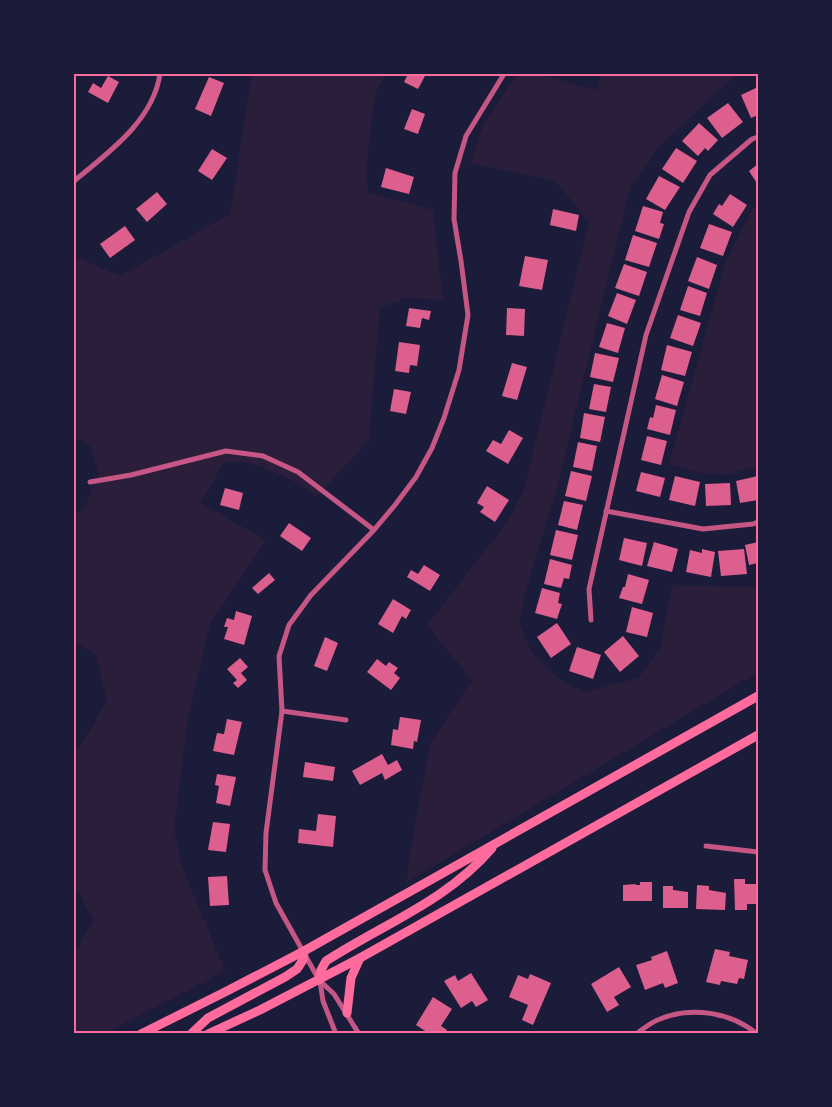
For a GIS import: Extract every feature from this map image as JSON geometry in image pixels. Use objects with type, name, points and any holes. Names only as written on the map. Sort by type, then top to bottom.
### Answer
[{"type":"highway","points":[[141,1034],[304,951],[759,696]]},
{"type":"highway","points":[[208,1034],[360,958],[759,735]]},
{"type":"highway","points":[[319,980],[326,961],[432,901],[468,873],[498,842]]},
{"type":"highway","points":[[191,1034],[208,1017],[297,969],[303,960],[304,951]]},
{"type":"highway","points":[[347,1013],[351,978],[360,958]]},
{"type":"street","points":[[74,181],[133,128],[147,107],[158,84],[160,74]]},
{"type":"street","points":[[336,1034],[322,1001],[319,980],[276,903],[265,870],[266,833],[282,711],[279,656],[289,625],[311,595],[374,530],[416,477],[432,448],[444,418],[459,369],[468,315],[454,219],[455,173],[466,136],[504,74]]},
{"type":"street","points":[[591,620],[589,589],[646,335],[689,212],[710,175],[752,139],[759,137]]},
{"type":"street","points":[[90,482],[131,475],[226,451],[263,456],[298,472],[374,530]]},
{"type":"street","points":[[606,511],[703,529],[759,522]]},
{"type":"street","points":[[282,711],[346,720]]},
{"type":"street","points":[[706,846],[759,852]]},
{"type":"street","points":[[319,980],[334,994],[359,1034]]},
{"type":"street","points":[[636,1034],[659,1019],[693,1011],[726,1017],[757,1034]]},
{"type":"shaded area","points":[[252,74],[385,74],[375,95],[366,170],[368,192],[433,210],[443,300],[405,298],[380,308],[369,440],[317,496],[288,478],[248,462],[224,462],[201,503],[266,540],[210,624],[188,718],[174,829],[182,866],[225,971],[105,1033],[74,1033],[74,955],[93,920],[74,883],[74,747],[78,750],[107,701],[96,655],[74,641],[74,511],[83,510],[99,473],[89,445],[74,437],[74,256],[120,276],[230,214]]},
{"type":"shaded area","points":[[517,74],[540,74],[596,90],[602,74],[745,74],[732,78],[659,147],[630,187],[555,496],[527,586],[519,622],[532,652],[557,678],[584,692],[638,678],[660,650],[672,584],[758,587],[758,672],[407,882],[409,859],[430,744],[472,680],[427,625],[508,521],[524,489],[589,223],[556,181],[470,163],[484,124]]},
{"type":"shaded area","points":[[758,204],[758,466],[726,475],[701,473],[669,464],[726,261],[752,210]]},
{"type":"building","points":[[408,74],[426,74],[418,89],[404,82]]},
{"type":"building","points":[[108,76],[119,82],[108,103],[88,92],[93,83],[101,88]]},
{"type":"building","points":[[209,77],[224,83],[211,116],[195,109]]},
{"type":"building","points":[[758,87],[758,115],[751,118],[741,95]]},
{"type":"building","points":[[728,103],[743,122],[722,138],[707,118]]},
{"type":"building","points":[[412,109],[425,114],[418,134],[404,129]]},
{"type":"building","points":[[699,123],[718,140],[708,151],[705,148],[698,156],[682,141]]},
{"type":"building","points":[[676,148],[697,161],[683,183],[662,169]]},
{"type":"building","points":[[212,149],[227,158],[212,180],[198,171]]},
{"type":"building","points":[[758,164],[758,185],[749,171]]},
{"type":"building","points":[[386,168],[414,177],[409,194],[381,187]]},
{"type":"building","points":[[659,176],[680,187],[665,210],[646,199]]},
{"type":"building","points":[[157,192],[167,204],[147,222],[136,209]]},
{"type":"building","points":[[730,194],[747,205],[733,227],[713,214],[719,204],[722,206]]},
{"type":"building","points":[[643,206],[663,212],[660,223],[664,224],[659,239],[635,231]]},
{"type":"building","points":[[553,209],[579,215],[576,231],[550,225]]},
{"type":"building","points":[[709,224],[732,232],[723,256],[700,248]]},
{"type":"building","points":[[125,226],[135,240],[110,258],[100,244]]},
{"type":"building","points":[[633,235],[657,243],[649,267],[625,260]]},
{"type":"building","points":[[525,256],[548,260],[542,290],[519,286]]},
{"type":"building","points":[[697,257],[717,265],[709,289],[688,281]]},
{"type":"building","points":[[624,264],[647,272],[639,296],[615,288]]},
{"type":"building","points":[[688,286],[707,293],[700,316],[680,310]]},
{"type":"building","points":[[617,293],[636,300],[627,324],[608,316]]},
{"type":"building","points":[[409,308],[431,311],[429,320],[422,318],[420,328],[406,326]]},
{"type":"building","points":[[507,308],[525,309],[524,336],[506,335]]},
{"type":"building","points":[[678,315],[701,323],[693,346],[670,338]]},
{"type":"building","points":[[607,323],[625,328],[618,353],[599,347]]},
{"type":"building","points":[[399,342],[420,345],[417,366],[410,365],[409,373],[395,371]]},
{"type":"building","points":[[667,345],[692,352],[685,376],[661,370]]},
{"type":"building","points":[[595,353],[619,358],[613,382],[590,377]]},
{"type":"building","points":[[512,363],[527,367],[517,400],[502,396]]},
{"type":"building","points":[[662,375],[684,382],[677,406],[655,399]]},
{"type":"building","points":[[594,384],[611,387],[606,412],[589,409]]},
{"type":"building","points":[[394,389],[411,392],[406,414],[390,411]]},
{"type":"building","points":[[656,405],[676,410],[670,435],[647,429]]},
{"type":"building","points":[[584,413],[605,417],[600,442],[580,438]]},
{"type":"building","points":[[509,430],[523,438],[508,464],[486,451],[493,440],[501,444]]},
{"type":"building","points":[[647,436],[667,441],[661,465],[641,460]]},
{"type":"building","points":[[578,442],[597,446],[592,471],[573,467]]},
{"type":"building","points":[[571,471],[592,476],[586,501],[565,496]]},
{"type":"building","points":[[641,472],[665,478],[660,497],[636,491]]},
{"type":"building","points":[[675,476],[700,482],[695,506],[669,500]]},
{"type":"building","points":[[758,476],[758,500],[740,503],[736,481]]},
{"type":"building","points":[[730,483],[731,505],[706,506],[705,484]]},
{"type":"building","points":[[487,486],[509,500],[495,522],[480,512],[484,507],[477,503]]},
{"type":"building","points":[[225,488],[243,493],[239,510],[220,505]]},
{"type":"building","points":[[564,501],[583,505],[577,530],[558,525]]},
{"type":"building","points":[[289,523],[311,538],[302,551],[280,536]]},
{"type":"building","points":[[556,530],[578,535],[572,560],[550,555]]},
{"type":"building","points":[[624,538],[647,543],[642,566],[619,560]]},
{"type":"building","points":[[654,542],[678,549],[672,572],[647,566]]},
{"type":"building","points":[[758,542],[758,563],[749,565],[745,545]]},
{"type":"building","points":[[702,549],[715,552],[711,577],[686,572],[690,550],[702,553]]},
{"type":"building","points":[[744,549],[747,574],[721,576],[718,551]]},
{"type":"building","points":[[550,559],[572,565],[569,579],[564,578],[561,588],[544,584]]},
{"type":"building","points":[[424,565],[440,575],[430,591],[407,577],[411,570],[418,574]]},
{"type":"building","points":[[269,573],[275,580],[258,594],[252,588]]},
{"type":"building","points":[[628,574],[649,580],[642,604],[619,598]]},
{"type":"building","points":[[542,588],[560,593],[558,603],[562,604],[557,619],[535,613]]},
{"type":"building","points":[[393,599],[411,610],[406,619],[402,616],[393,633],[378,624]]},
{"type":"building","points":[[632,607],[653,613],[647,637],[626,632]]},
{"type":"building","points":[[236,611],[252,616],[244,645],[224,639],[228,627],[224,627],[227,618],[234,620]]},
{"type":"building","points":[[557,623],[571,644],[551,658],[537,637]]},
{"type":"building","points":[[623,636],[639,656],[620,672],[604,652]]},
{"type":"building","points":[[325,637],[338,643],[327,671],[314,666]]},
{"type":"building","points":[[577,647],[601,655],[593,679],[569,671]]},
{"type":"building","points":[[240,658],[248,667],[241,673],[247,680],[238,688],[233,683],[237,680],[227,669]]},
{"type":"building","points":[[377,659],[386,666],[389,662],[398,668],[394,673],[400,678],[391,690],[367,672]]},
{"type":"building","points":[[400,717],[421,720],[417,742],[414,741],[413,749],[391,745],[393,729],[398,730]]},
{"type":"building","points":[[227,719],[242,722],[234,755],[213,751],[217,733],[224,734]]},
{"type":"building","points":[[382,754],[388,765],[397,760],[402,770],[385,780],[382,773],[360,785],[352,771]]},
{"type":"building","points":[[305,762],[335,767],[333,781],[303,777]]},
{"type":"building","points":[[217,774],[236,777],[230,806],[216,803],[219,786],[215,785]]},
{"type":"building","points":[[318,814],[336,816],[333,847],[298,843],[299,829],[316,831]]},
{"type":"building","points":[[213,822],[230,824],[226,852],[208,850]]},
{"type":"building","points":[[227,876],[229,905],[210,906],[208,877]]},
{"type":"building","points":[[734,879],[745,879],[745,884],[758,884],[758,904],[747,904],[747,910],[735,910]]},
{"type":"building","points":[[640,882],[652,882],[652,901],[623,901],[623,885],[640,885]]},
{"type":"building","points":[[697,885],[709,886],[709,890],[726,893],[725,910],[696,909]]},
{"type":"building","points":[[663,886],[673,886],[673,890],[688,892],[688,908],[663,908]]},
{"type":"building","points":[[715,949],[730,952],[729,956],[748,960],[744,979],[739,978],[737,984],[721,981],[720,985],[706,982]]},
{"type":"building","points":[[667,951],[678,983],[665,988],[663,983],[645,990],[636,965],[652,960],[651,957]]},
{"type":"building","points":[[619,967],[631,987],[614,997],[619,1005],[607,1012],[591,984]]},
{"type":"building","points":[[471,973],[488,1000],[476,1007],[472,1001],[461,1008],[444,981],[455,975],[458,981]]},
{"type":"building","points":[[530,974],[551,983],[533,1025],[522,1020],[528,1005],[509,997],[518,975],[528,979]]},
{"type":"building","points":[[433,997],[452,1009],[441,1026],[447,1030],[444,1034],[430,1034],[416,1025]]}]
